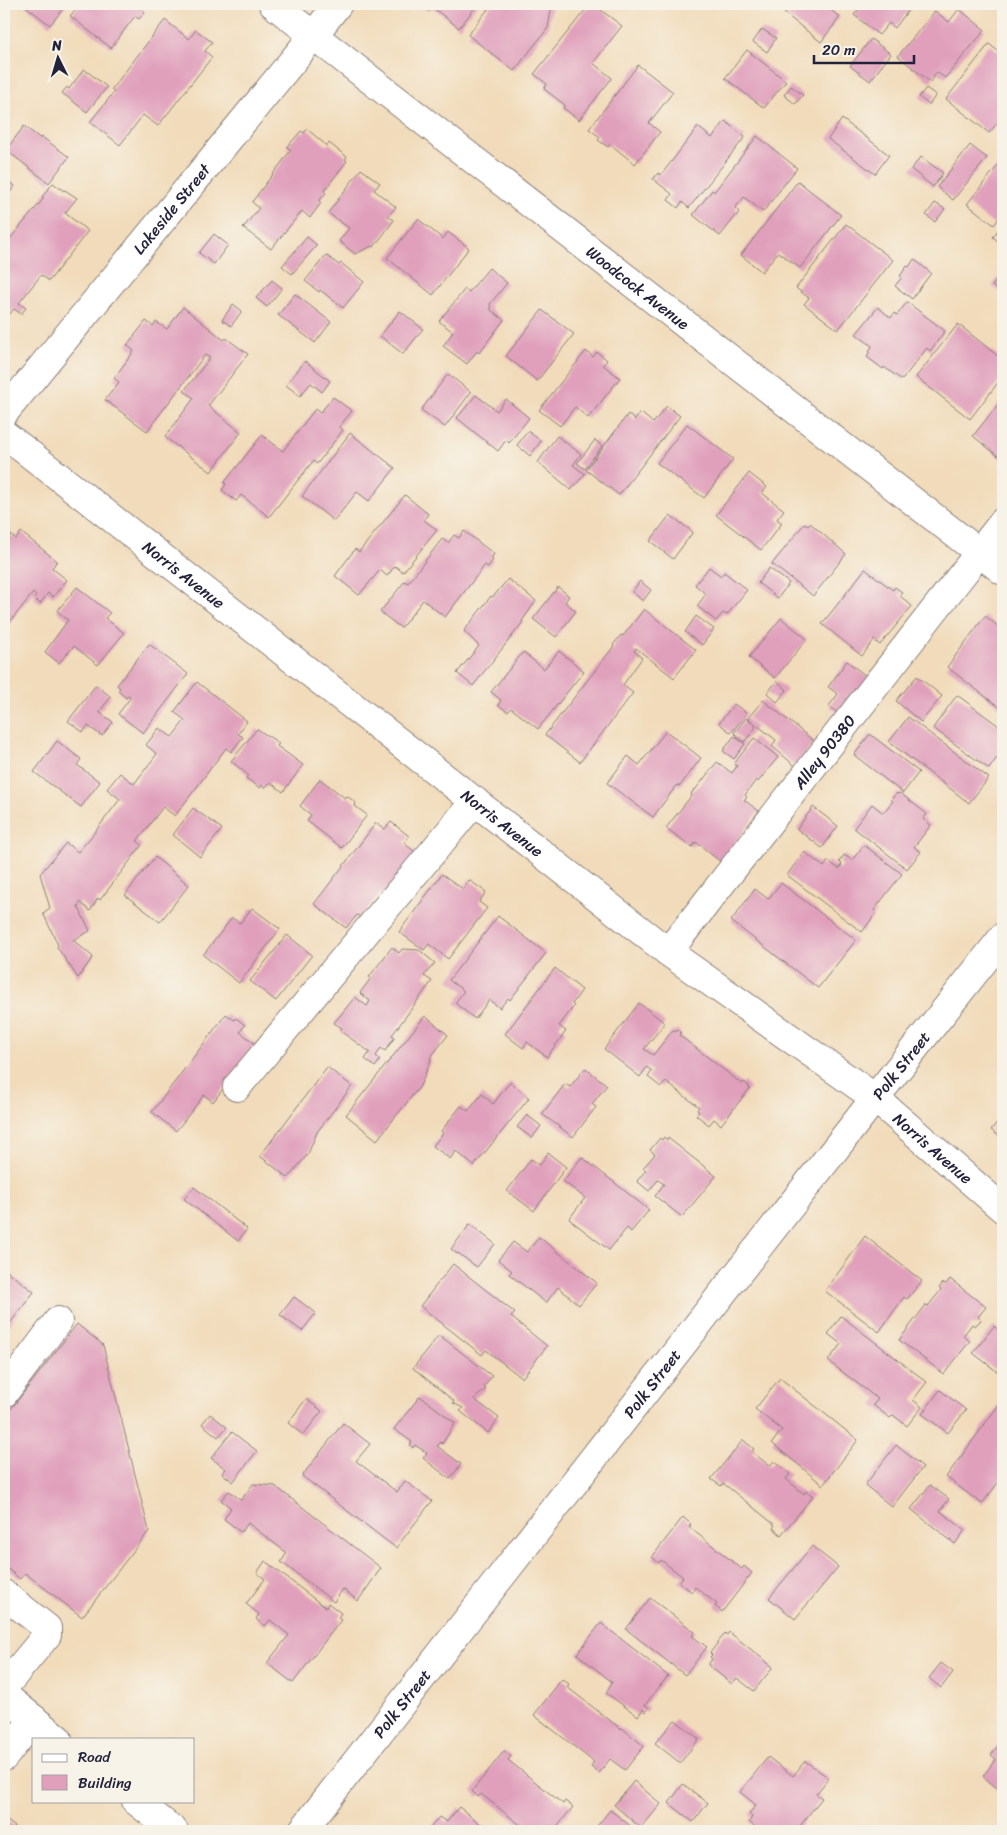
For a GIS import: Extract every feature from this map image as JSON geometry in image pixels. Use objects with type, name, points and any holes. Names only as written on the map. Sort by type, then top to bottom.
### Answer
[{"type":"street","name":"Woodcock Avenue","points":[[273,4],[1003,571]]},
{"type":"street","name":"Lakeside Street","points":[[4,413],[338,4]]},
{"type":"street","name":"Norris Avenue","points":[[4,434],[668,952],[874,1098],[1003,1209]]},
{"type":"street","name":"Alley 90380","points":[[668,952],[1003,522]]},
{"type":"street","points":[[237,1087],[475,801]]},
{"type":"street","name":"Polk Street","points":[[302,1831],[874,1098],[1003,937]]},
{"type":"street","points":[[4,1392],[58,1321]]},
{"type":"street","points":[[4,1594],[46,1628],[47,1635],[4,1687]]},
{"type":"street","points":[[4,1695],[57,1738]]},
{"type":"street","points":[[4,1757],[34,1719]]},
{"type":"street","points":[[137,1802],[174,1831]]},
{"type":"building","points":[[23,4],[67,4],[50,25]]},
{"type":"building","points":[[80,4],[146,4],[142,10],[145,12],[139,19],[135,16],[111,48],[70,16]]},
{"type":"building","points":[[421,4],[478,4],[459,28],[432,7],[429,11]]},
{"type":"building","points":[[492,4],[552,4],[548,28],[514,71],[468,35]]},
{"type":"building","points":[[590,4],[593,4],[622,26],[593,63],[612,78],[579,120],[563,108],[565,105],[544,89],[547,84],[534,74]]},
{"type":"building","points":[[762,4],[775,4],[770,10]]},
{"type":"building","points":[[791,4],[823,4],[840,17],[821,42],[784,13]]},
{"type":"building","points":[[863,4],[913,4],[895,28],[889,23],[879,35],[854,15]]},
{"type":"building","points":[[959,9],[985,30],[945,78],[937,72],[930,82],[898,56],[935,11],[949,22]]},
{"type":"building","points":[[165,20],[189,39],[196,30],[212,42],[205,51],[212,57],[158,126],[143,115],[120,145],[90,122],[114,92],[111,90]]},
{"type":"building","points":[[762,29],[776,38],[767,52],[753,42]]},
{"type":"building","points":[[871,39],[891,54],[870,81],[850,66]]},
{"type":"building","points":[[989,44],[1003,55],[1003,116],[989,133],[946,99]]},
{"type":"building","points":[[747,50],[786,81],[764,108],[725,78]]},
{"type":"building","points":[[638,65],[673,92],[649,123],[660,132],[635,164],[610,144],[608,147],[598,140],[600,137],[589,129]]},
{"type":"building","points":[[84,69],[107,87],[87,112],[62,93],[67,87],[69,89]]},
{"type":"building","points":[[4,83],[10,88],[4,96]]},
{"type":"building","points":[[791,86],[803,95],[795,104],[784,95]]},
{"type":"building","points":[[926,88],[936,95],[929,105],[919,97]]},
{"type":"building","points":[[842,119],[889,155],[875,174],[828,139]]},
{"type":"building","points":[[725,121],[745,137],[689,208],[682,202],[678,208],[668,200],[672,194],[653,179],[658,173],[661,175],[698,127],[712,138]]},
{"type":"building","points":[[24,126],[69,157],[49,183],[6,150]]},
{"type":"building","points":[[307,129],[327,146],[329,143],[347,157],[345,159],[347,161],[324,191],[326,193],[319,201],[321,203],[310,218],[302,211],[271,249],[243,228],[259,208],[252,202],[291,150],[287,147],[301,131],[304,133]]},
{"type":"building","points":[[757,136],[797,168],[763,212],[744,197],[735,208],[739,212],[720,236],[693,215],[712,190],[714,192]]},
{"type":"building","points":[[970,145],[987,158],[953,200],[937,187]]},
{"type":"building","points":[[921,157],[943,173],[933,187],[911,169]]},
{"type":"building","points":[[1003,159],[1003,213],[994,225],[967,204]]},
{"type":"building","points":[[361,169],[380,183],[374,190],[396,207],[388,216],[394,220],[374,247],[372,246],[355,254],[339,241],[349,228],[328,213]]},
{"type":"building","points":[[4,178],[15,186],[4,200]]},
{"type":"building","points":[[798,181],[841,215],[800,268],[778,252],[762,272],[741,255]]},
{"type":"building","points":[[53,183],[77,198],[65,213],[88,231],[49,281],[41,275],[19,303],[26,308],[21,314],[14,309],[9,315],[4,311],[4,246],[44,198],[42,197]]},
{"type":"building","points":[[935,203],[945,209],[935,222],[926,215]]},
{"type":"building","points":[[418,219],[443,239],[448,232],[469,248],[433,295],[387,258]]},
{"type":"building","points":[[846,224],[893,260],[838,330],[804,304],[809,298],[796,288]]},
{"type":"building","points":[[1003,224],[1003,245],[993,237]]},
{"type":"building","points":[[214,234],[228,245],[214,264],[199,253]]},
{"type":"building","points":[[307,237],[317,245],[292,274],[282,266]]},
{"type":"building","points":[[326,255],[339,265],[341,263],[364,282],[343,308],[305,281]]},
{"type":"building","points":[[914,259],[931,273],[912,299],[895,286],[907,266],[909,267]]},
{"type":"building","points":[[489,268],[507,283],[490,304],[491,310],[504,320],[479,353],[477,351],[467,364],[443,346],[453,332],[439,321],[465,289],[469,292]]},
{"type":"building","points":[[1003,271],[1003,294],[992,286]]},
{"type":"building","points":[[272,280],[282,288],[267,307],[256,298]]},
{"type":"building","points":[[295,294],[331,322],[315,343],[278,315]]},
{"type":"building","points":[[907,302],[945,331],[930,351],[927,348],[902,380],[867,357],[872,346],[856,334],[878,307],[891,318],[894,313],[897,315]]},
{"type":"building","points":[[233,304],[242,311],[231,326],[222,320]]},
{"type":"building","points":[[183,307],[224,340],[226,338],[248,354],[208,406],[241,432],[211,472],[165,437],[194,398],[184,391],[210,358],[205,355],[147,431],[105,400],[119,382],[114,378],[134,351],[127,345],[146,321],[153,326],[156,322],[167,329]]},
{"type":"building","points":[[542,310],[574,334],[537,381],[506,356]]},
{"type":"building","points":[[400,311],[423,329],[403,354],[380,336]]},
{"type":"building","points":[[958,324],[1003,360],[1003,376],[970,419],[916,377]]},
{"type":"building","points":[[586,351],[593,357],[597,352],[607,360],[603,365],[620,378],[588,418],[575,407],[560,426],[539,410]]},
{"type":"building","points":[[305,361],[330,381],[322,392],[311,383],[300,396],[286,385]]},
{"type":"building","points":[[448,374],[471,392],[445,427],[421,410]]},
{"type":"building","points":[[476,395],[497,411],[506,399],[529,418],[509,443],[506,440],[498,451],[457,418]]},
{"type":"building","points":[[333,397],[352,411],[339,427],[343,430],[317,464],[313,461],[269,517],[241,495],[236,501],[222,490],[226,484],[224,483],[262,435],[283,451],[315,409],[320,413]]},
{"type":"building","points":[[1003,398],[1003,460],[973,436]]},
{"type":"building","points":[[667,406],[680,416],[619,495],[586,470],[628,414],[635,420],[640,412],[653,423]]},
{"type":"building","points":[[687,424],[733,459],[704,498],[657,463]]},
{"type":"building","points":[[528,431],[541,441],[530,456],[517,445]]},
{"type":"building","points":[[350,433],[395,468],[369,501],[357,492],[334,521],[302,496]]},
{"type":"building","points":[[557,436],[581,454],[573,465],[585,474],[571,490],[538,462]]},
{"type":"building","points":[[595,440],[602,446],[585,469],[577,463]]},
{"type":"building","points":[[749,473],[767,487],[762,493],[784,510],[777,519],[782,523],[761,550],[716,515]]},
{"type":"building","points":[[405,495],[428,514],[424,520],[437,530],[403,572],[395,566],[387,576],[380,570],[359,595],[335,576],[355,549],[359,552]]},
{"type":"building","points":[[670,515],[693,532],[673,559],[650,541]]},
{"type":"building","points":[[805,523],[808,525],[810,523],[846,554],[813,596],[772,564]]},
{"type":"building","points":[[6,531],[16,539],[21,532],[57,561],[52,568],[67,580],[53,597],[48,593],[40,604],[34,598],[36,595],[33,593],[6,627],[4,625],[4,534]]},
{"type":"building","points":[[464,531],[494,554],[491,558],[493,560],[488,567],[485,565],[445,617],[423,600],[401,628],[380,612],[405,581],[408,583],[442,539],[448,543],[454,535],[459,538]]},
{"type":"building","points":[[709,567],[721,576],[724,572],[747,590],[727,615],[723,613],[716,621],[697,606],[706,594],[695,585]]},
{"type":"building","points":[[769,568],[789,583],[778,598],[758,583]]},
{"type":"building","points":[[865,569],[893,590],[895,587],[902,592],[899,595],[912,606],[880,645],[874,640],[862,656],[822,624]]},
{"type":"building","points":[[508,579],[536,601],[523,622],[473,686],[457,673],[479,646],[464,631],[491,596],[493,597]]},
{"type":"building","points":[[640,581],[651,590],[643,601],[632,592]]},
{"type":"building","points":[[77,587],[110,613],[105,618],[124,633],[98,665],[74,646],[59,663],[45,652],[68,620],[57,611]]},
{"type":"building","points":[[558,587],[569,596],[565,602],[576,611],[556,637],[533,619]]},
{"type":"building","points":[[644,609],[696,650],[674,678],[636,648],[634,651],[642,658],[623,685],[633,693],[580,762],[545,735],[613,645],[621,635],[623,636]]},
{"type":"building","points":[[696,616],[714,629],[702,645],[685,632]]},
{"type":"building","points":[[985,616],[1003,630],[1003,710],[947,667]]},
{"type":"building","points":[[781,618],[807,639],[775,678],[749,657]]},
{"type":"building","points":[[149,644],[188,674],[143,733],[118,714],[131,697],[128,695],[126,698],[118,691],[120,688],[117,685]]},
{"type":"building","points":[[559,651],[584,671],[538,729],[511,708],[508,712],[498,705],[501,700],[491,692],[523,652],[544,669]]},
{"type":"building","points":[[847,661],[871,680],[839,714],[829,706],[838,694],[828,687]]},
{"type":"building","points":[[917,676],[942,696],[921,722],[896,701]]},
{"type":"building","points":[[777,681],[787,690],[777,702],[767,693]]},
{"type":"building","points":[[197,682],[247,721],[238,734],[243,737],[231,752],[226,748],[175,816],[163,807],[137,841],[142,845],[100,900],[98,898],[90,911],[80,902],[78,906],[90,931],[73,940],[93,957],[78,978],[57,947],[58,945],[43,913],[50,908],[40,874],[66,843],[78,852],[91,837],[120,799],[107,789],[120,773],[134,784],[157,754],[146,745],[159,728],[172,737],[185,720],[174,712]]},
{"type":"building","points":[[96,685],[111,697],[99,712],[113,722],[102,736],[88,726],[83,732],[68,721]]},
{"type":"building","points":[[957,695],[1003,729],[1003,749],[989,769],[933,728]]},
{"type":"building","points":[[763,700],[815,742],[795,766],[772,746],[776,740],[748,718]]},
{"type":"building","points":[[734,704],[747,713],[731,733],[719,723]]},
{"type":"building","points":[[908,717],[989,778],[969,803],[889,742]]},
{"type":"building","points":[[746,718],[756,727],[744,742],[734,733]]},
{"type":"building","points":[[257,729],[279,743],[277,746],[303,765],[283,792],[270,782],[265,788],[262,785],[260,788],[246,778],[248,775],[231,761]]},
{"type":"building","points":[[666,731],[701,758],[680,786],[677,785],[653,817],[607,783],[628,756],[639,765]]},
{"type":"building","points":[[870,734],[919,772],[903,793],[854,755]]},
{"type":"building","points":[[734,736],[745,744],[734,759],[723,751]]},
{"type":"building","points":[[754,738],[778,757],[758,782],[756,780],[745,795],[747,797],[744,800],[759,811],[721,862],[696,842],[692,847],[666,828],[692,795],[694,789],[717,762],[732,773],[737,766],[734,764]]},
{"type":"building","points":[[57,741],[81,759],[77,765],[100,782],[81,807],[34,772]]},
{"type":"building","points":[[320,779],[345,798],[347,796],[356,803],[355,806],[367,815],[342,848],[307,821],[311,815],[300,806]]},
{"type":"building","points":[[897,793],[900,793],[927,814],[923,819],[931,825],[914,847],[921,852],[907,869],[854,828],[872,804],[883,813]]},
{"type":"building","points":[[813,807],[838,826],[822,848],[797,829]]},
{"type":"building","points":[[193,808],[222,829],[200,857],[173,835]]},
{"type":"building","points":[[391,822],[409,836],[404,843],[421,857],[388,900],[380,893],[361,917],[357,915],[346,928],[314,904],[376,823],[385,829]]},
{"type":"building","points":[[864,845],[902,874],[874,910],[876,913],[862,932],[787,875],[804,852],[824,867],[828,861],[839,869],[842,864],[839,862],[844,855],[852,860]]},
{"type":"building","points":[[155,857],[189,885],[160,922],[125,895]]},
{"type":"building","points":[[442,874],[463,889],[469,880],[486,892],[479,902],[487,908],[448,959],[429,944],[424,950],[399,932]]},
{"type":"building","points":[[781,883],[856,940],[818,988],[731,921],[755,889],[768,899]]},
{"type":"building","points":[[252,908],[280,929],[239,983],[203,955],[232,918],[240,923]]},
{"type":"building","points":[[498,916],[546,953],[510,1000],[508,998],[500,1008],[489,1000],[475,1019],[455,1003],[464,991],[449,980]]},
{"type":"building","points":[[287,935],[312,955],[276,1001],[250,981]]},
{"type":"building","points":[[392,947],[399,953],[402,949],[419,950],[435,963],[424,976],[432,981],[392,1035],[395,1037],[385,1051],[381,1048],[376,1056],[380,1060],[375,1067],[365,1059],[370,1052],[340,1031],[342,1028],[334,1023],[355,997],[367,1006],[370,1001],[360,993],[371,978],[369,977]]},
{"type":"building","points":[[555,968],[582,990],[572,1004],[574,1006],[559,1026],[566,1031],[547,1057],[527,1042],[523,1048],[505,1034]]},
{"type":"building","points":[[639,1003],[665,1023],[644,1049],[653,1055],[673,1030],[677,1029],[681,1033],[679,1035],[742,1084],[744,1082],[749,1086],[750,1088],[721,1125],[714,1119],[709,1125],[696,1115],[699,1112],[697,1110],[699,1107],[666,1082],[661,1087],[648,1077],[652,1071],[647,1067],[640,1077],[604,1049]]},
{"type":"building","points":[[226,1014],[234,1020],[236,1018],[245,1025],[240,1032],[257,1045],[213,1102],[204,1095],[176,1131],[152,1112]]},
{"type":"building","points":[[425,1016],[448,1035],[430,1058],[431,1060],[420,1086],[377,1140],[346,1115]]},
{"type":"building","points":[[327,1067],[352,1086],[317,1132],[308,1154],[288,1178],[260,1156]]},
{"type":"building","points":[[585,1068],[607,1085],[592,1104],[596,1107],[573,1137],[542,1114],[565,1084],[570,1087]]},
{"type":"building","points":[[510,1082],[529,1098],[474,1166],[456,1151],[450,1159],[433,1146],[443,1133],[441,1131],[461,1106],[468,1111],[482,1094],[493,1104]]},
{"type":"building","points":[[527,1115],[541,1126],[532,1138],[517,1127]]},
{"type":"building","points":[[1003,1115],[1003,1139],[991,1130]]},
{"type":"building","points":[[664,1137],[667,1140],[668,1138],[716,1176],[682,1217],[655,1196],[664,1184],[658,1180],[649,1191],[637,1181],[646,1170],[643,1168],[655,1154],[650,1150],[660,1138],[662,1140]]},
{"type":"building","points":[[548,1153],[566,1167],[534,1211],[507,1191],[531,1159],[540,1165]]},
{"type":"building","points":[[582,1157],[649,1210],[631,1232],[627,1228],[609,1250],[569,1219],[585,1198],[563,1181]]},
{"type":"building","points":[[194,1187],[247,1229],[238,1241],[184,1199]]},
{"type":"building","points":[[470,1224],[495,1244],[477,1267],[451,1249]]},
{"type":"building","points":[[865,1236],[922,1281],[907,1299],[904,1297],[879,1332],[825,1291]]},
{"type":"building","points":[[539,1237],[597,1283],[579,1305],[558,1287],[546,1303],[509,1274],[512,1271],[498,1260],[513,1242],[527,1252]]},
{"type":"building","points":[[453,1264],[515,1313],[511,1317],[547,1346],[522,1378],[486,1350],[482,1355],[420,1306]]},
{"type":"building","points":[[4,1269],[34,1292],[4,1331]]},
{"type":"building","points":[[950,1279],[986,1307],[978,1317],[981,1320],[975,1326],[972,1324],[963,1336],[970,1341],[944,1374],[899,1340],[926,1305],[928,1306],[941,1290],[939,1288],[943,1283],[946,1284]]},
{"type":"building","points":[[294,1297],[316,1313],[302,1331],[280,1315]]},
{"type":"building","points":[[841,1316],[927,1382],[913,1400],[922,1407],[907,1426],[893,1415],[890,1418],[873,1405],[878,1399],[828,1361],[841,1344],[828,1334]]},
{"type":"building","points":[[77,1324],[103,1345],[149,1531],[82,1617],[25,1573],[20,1579],[4,1566],[4,1418]]},
{"type":"building","points":[[994,1326],[1003,1334],[1003,1368],[999,1373],[973,1353]]},
{"type":"building","points":[[439,1335],[492,1376],[484,1387],[486,1389],[474,1399],[499,1418],[488,1433],[460,1411],[463,1408],[453,1403],[454,1401],[413,1368]]},
{"type":"building","points":[[780,1378],[858,1440],[823,1485],[772,1443],[782,1430],[755,1409]]},
{"type":"building","points":[[940,1390],[966,1410],[948,1433],[922,1414]]},
{"type":"building","points":[[420,1396],[455,1423],[442,1444],[441,1442],[437,1446],[461,1464],[450,1479],[423,1458],[427,1453],[415,1445],[413,1448],[410,1445],[412,1442],[394,1429]]},
{"type":"building","points":[[306,1399],[322,1411],[303,1435],[288,1423]]},
{"type":"building","points":[[1003,1399],[1003,1476],[982,1504],[946,1477]]},
{"type":"building","points":[[210,1414],[227,1427],[218,1437],[202,1424]]},
{"type":"building","points":[[343,1423],[370,1444],[356,1461],[397,1492],[405,1481],[432,1501],[396,1548],[302,1476]]},
{"type":"building","points":[[232,1432],[257,1451],[233,1482],[222,1473],[226,1469],[211,1458]]},
{"type":"building","points":[[743,1440],[754,1449],[752,1452],[770,1466],[774,1461],[790,1474],[786,1479],[804,1494],[806,1491],[813,1496],[781,1535],[773,1528],[775,1525],[723,1483],[721,1486],[711,1479]]},
{"type":"building","points":[[896,1445],[923,1467],[892,1507],[865,1485]]},
{"type":"building","points":[[253,1484],[275,1486],[381,1568],[358,1601],[343,1589],[334,1602],[281,1562],[287,1553],[248,1523],[241,1532],[224,1519],[231,1508],[221,1500],[229,1491],[241,1500]]},
{"type":"building","points":[[930,1485],[949,1499],[940,1511],[965,1530],[955,1544],[911,1509]]},
{"type":"building","points":[[683,1517],[691,1524],[689,1527],[742,1569],[744,1566],[752,1573],[722,1612],[715,1606],[717,1604],[695,1587],[692,1592],[679,1582],[683,1577],[661,1560],[659,1563],[652,1557]]},
{"type":"building","points":[[812,1546],[838,1567],[795,1619],[769,1598]]},
{"type":"building","points":[[265,1561],[326,1608],[328,1603],[341,1613],[338,1618],[341,1620],[293,1683],[267,1663],[289,1635],[270,1620],[265,1626],[256,1619],[259,1614],[246,1604],[265,1579],[257,1573]]},
{"type":"building","points":[[650,1598],[695,1632],[692,1636],[707,1647],[685,1675],[626,1629]]},
{"type":"building","points":[[601,1623],[668,1676],[645,1705],[649,1708],[646,1712],[643,1709],[638,1716],[606,1693],[612,1682],[577,1654]]},
{"type":"building","points":[[729,1632],[773,1667],[754,1691],[737,1678],[732,1684],[708,1665],[712,1659],[710,1653],[725,1633],[727,1635]]},
{"type":"building","points":[[941,1663],[953,1672],[941,1688],[929,1678]]},
{"type":"building","points":[[562,1679],[569,1684],[567,1687],[644,1746],[625,1770],[610,1759],[599,1773],[591,1767],[594,1762],[534,1715]]},
{"type":"building","points":[[675,1720],[699,1739],[680,1763],[655,1743]]},
{"type":"building","points":[[1003,1739],[1003,1782],[998,1789],[983,1776],[996,1759],[991,1755]]},
{"type":"building","points":[[504,1751],[511,1756],[508,1760],[563,1804],[565,1801],[573,1807],[553,1831],[528,1831],[481,1794],[478,1797],[472,1791]]},
{"type":"building","points":[[768,1757],[793,1776],[805,1761],[829,1778],[816,1794],[822,1798],[796,1831],[788,1829],[786,1831],[760,1831],[749,1822],[752,1817],[749,1814],[756,1805],[740,1792]]},
{"type":"building","points":[[634,1781],[661,1804],[641,1828],[614,1805]]},
{"type":"building","points":[[683,1784],[708,1803],[693,1822],[669,1803]]},
{"type":"building","points":[[459,1807],[489,1831],[428,1831],[439,1817],[447,1822]]},
{"type":"building","points":[[610,1810],[637,1831],[593,1831]]},
{"type":"building","points":[[4,1818],[20,1831],[4,1831]]}]
